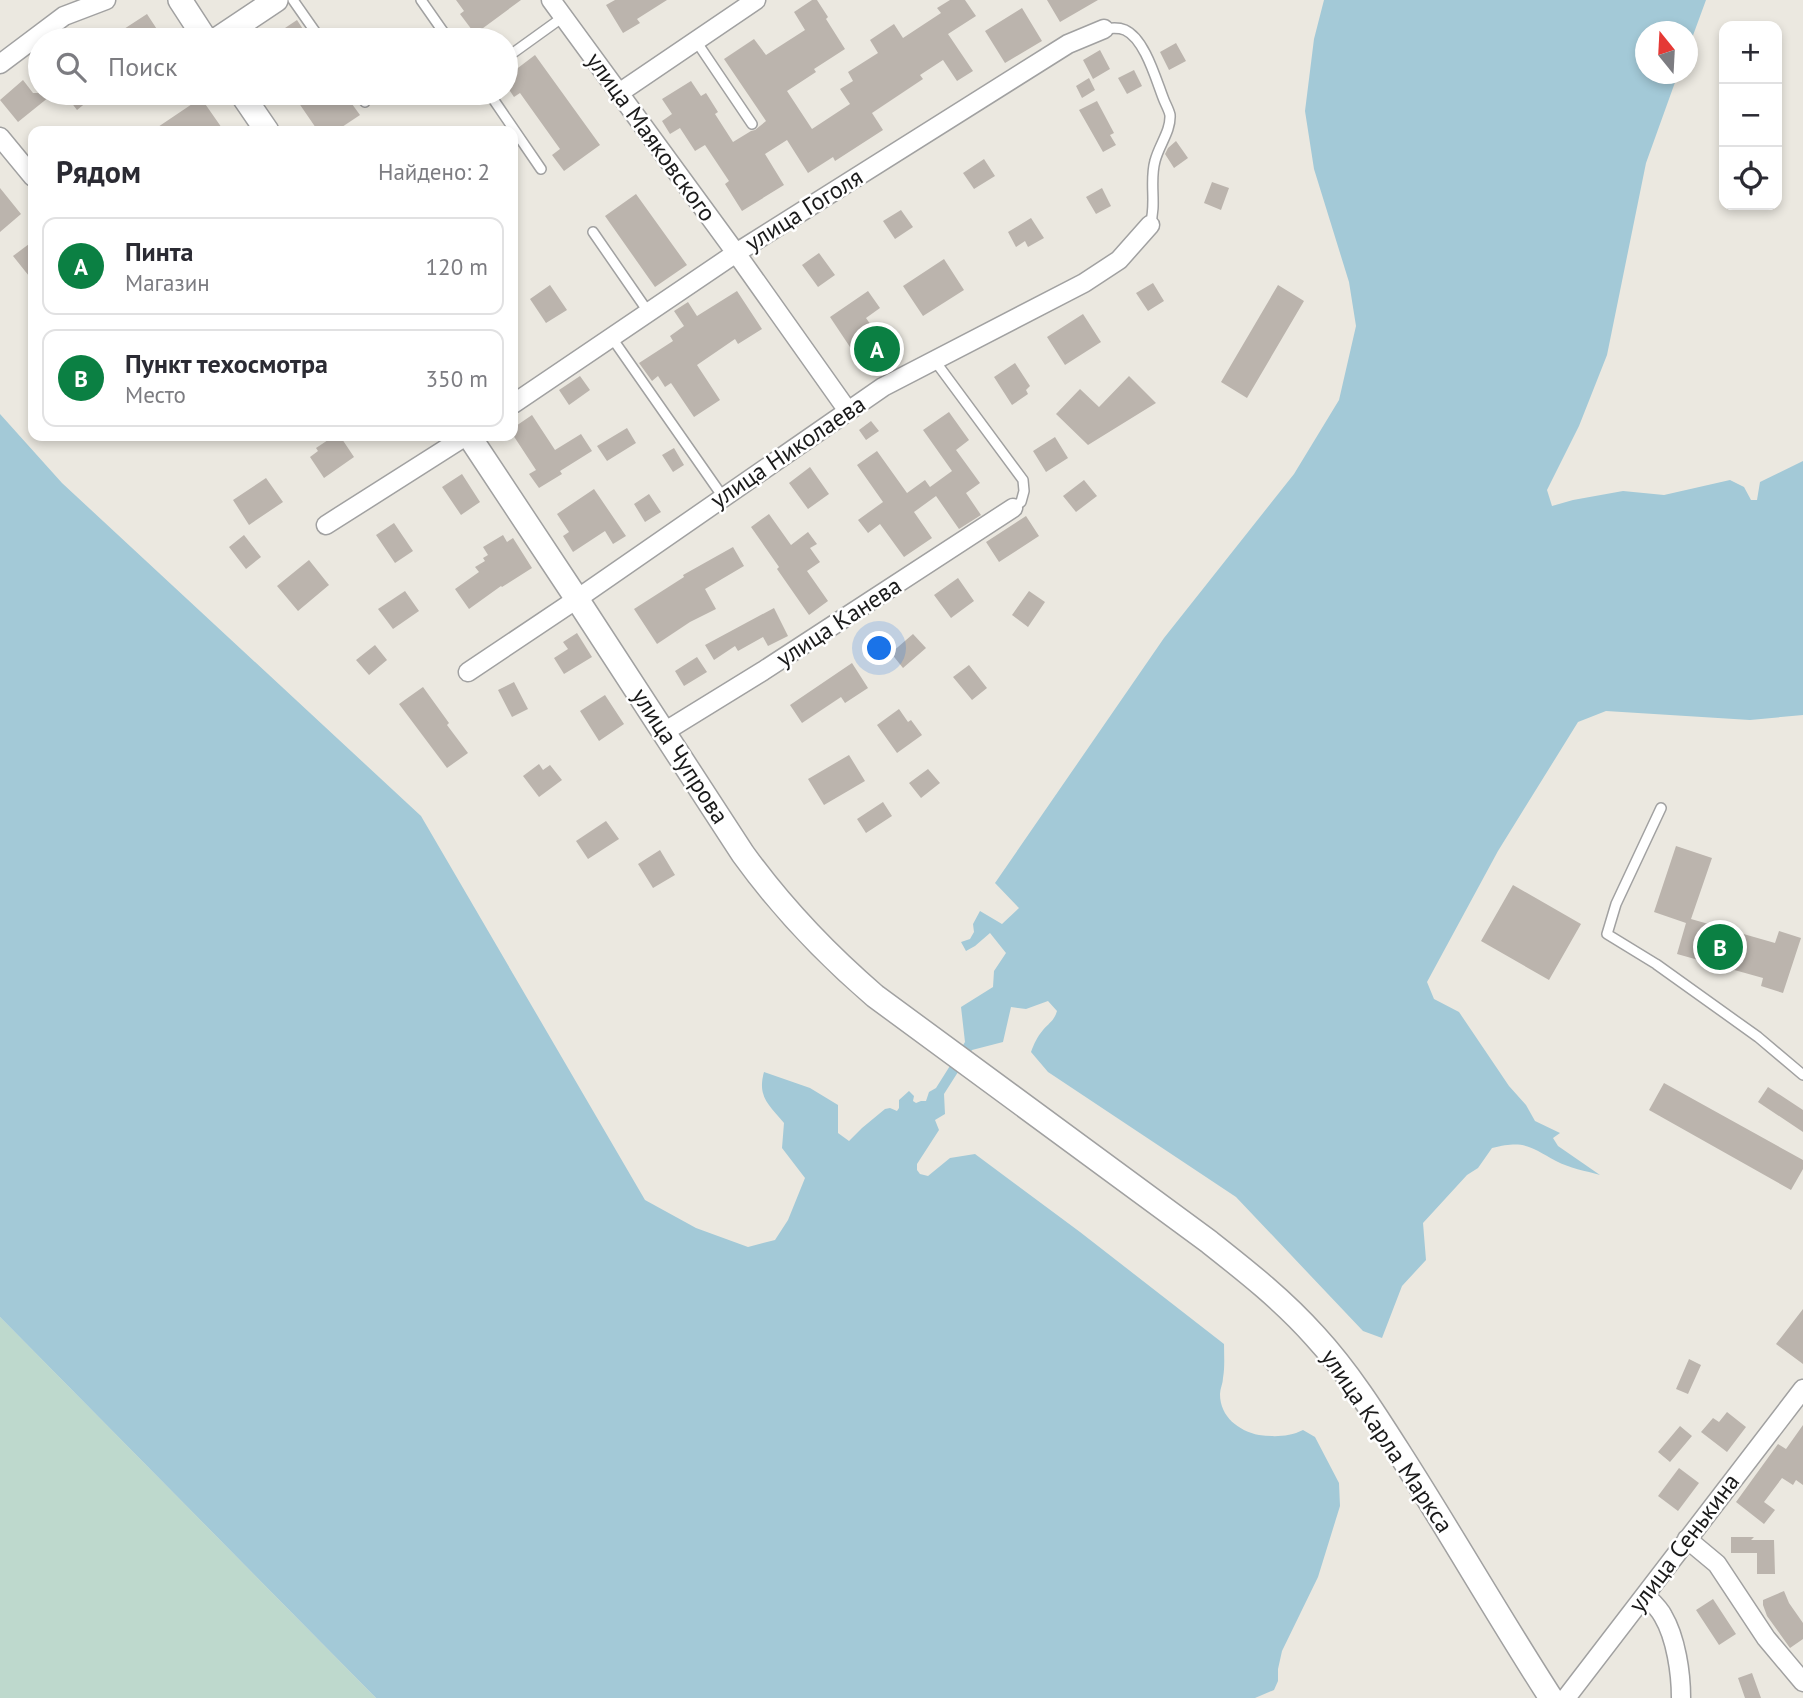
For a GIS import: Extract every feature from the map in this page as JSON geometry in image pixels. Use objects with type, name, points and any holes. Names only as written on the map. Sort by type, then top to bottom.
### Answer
[{"type":"street","points":[[48,28],[64,16],[106,0]]},
{"type":"street","points":[[180,0],[198,28]]},
{"type":"street","points":[[234,28],[276,0]]},
{"type":"street","name":"улица Маяковского","points":[[551,0],[848,411]]},
{"type":"street","points":[[619,93],[756,0]]},
{"type":"street","name":"улица Гоголя","points":[[518,401],[736,253],[1069,44],[1104,29]]},
{"type":"street","points":[[0,64],[28,43]]},
{"type":"street","points":[[249,105],[264,126]]},
{"type":"street","points":[[0,137],[28,171]]},
{"type":"street","name":"улица Николаева","points":[[468,672],[883,387],[1084,283],[1119,260],[1150,225]]},
{"type":"street","points":[[326,525],[459,441]]},
{"type":"street","name":"улица Чупрова","points":[[470,441],[578,599],[765,885],[789,913],[875,996],[979,1072]]},
{"type":"street","name":"улица Канева","points":[[664,732],[763,671],[1013,508]]},
{"type":"street","name":"улица Карла Маркса","points":[[979,1072],[1258,1280],[1317,1337],[1347,1375],[1400,1454],[1551,1698]]},
{"type":"street","name":"улица Сенькина","points":[[1566,1698],[1803,1389]]},
{"type":"street","points":[[1687,1539],[1717,1564],[1766,1638],[1803,1682]]},
{"type":"street","points":[[1645,1595],[1663,1615],[1670,1633],[1676,1655],[1681,1698]]},
{"type":"lane","points":[[293,0],[313,28]]},
{"type":"lane","points":[[421,0],[441,28]]},
{"type":"lane","points":[[518,49],[563,17]]},
{"type":"lane","points":[[1104,29],[1128,31],[1138,42],[1148,59],[1170,113],[1168,127],[1154,163],[1154,213],[1150,225]]},
{"type":"lane","points":[[696,41],[752,124]]},
{"type":"lane","points":[[497,105],[512,126]]},
{"type":"lane","points":[[518,135],[541,169]]},
{"type":"lane","points":[[593,233],[649,313]]},
{"type":"lane","points":[[612,338],[723,497]]},
{"type":"lane","points":[[935,361],[1023,480],[1021,502],[1013,508]]},
{"type":"lane","points":[[1661,808],[1616,904],[1607,934],[1656,964],[1748,1030],[1803,1075]]},
{"type":"green space","points":[[0,1317],[376,1698],[0,1698]]},
{"type":"water","points":[[1324,0],[1706,0],[1698,22],[1635,21],[1635,84],[1674,84],[1646,163],[1607,355],[1579,426],[1547,490],[1552,506],[1623,491],[1664,495],[1730,480],[1744,487],[1751,500],[1757,500],[1760,482],[1803,461],[1803,715],[1750,720],[1606,711],[1578,722],[1498,851],[1427,982],[1434,999],[1459,1012],[1535,1121],[1560,1133],[1553,1138],[1558,1146],[1600,1175],[1566,1166],[1526,1146],[1492,1148],[1478,1168],[1467,1175],[1423,1223],[1426,1260],[1402,1286],[1382,1338],[1363,1331],[1236,1197],[1048,1072],[1031,1052],[1039,1035],[1053,1020],[1057,1011],[1048,1001],[1026,1009],[1011,1007],[1003,1042],[972,1050],[944,1094],[945,1114],[935,1120],[939,1130],[917,1164],[917,1170],[928,1176],[950,1158],[975,1154],[1224,1344],[1220,1394],[1223,1410],[1232,1422],[1259,1435],[1281,1436],[1303,1430],[1315,1437],[1339,1483],[1340,1506],[1318,1577],[1282,1651],[1278,1681],[1274,1690],[1255,1698],[376,1698],[0,1317],[0,414],[62,483],[421,816],[645,1200],[696,1228],[748,1247],[775,1240],[788,1220],[805,1178],[782,1148],[784,1123],[769,1106],[763,1094],[764,1072],[810,1088],[838,1105],[838,1133],[849,1141],[885,1109],[897,1111],[899,1100],[909,1091],[916,1103],[926,1101],[929,1092],[936,1088],[965,1042],[961,1007],[993,987],[994,971],[1006,953],[990,933],[966,951],[961,942],[970,939],[974,932],[973,924],[980,911],[1002,924],[1019,908],[995,883],[1164,638],[1294,474],[1339,400],[1356,326],[1349,282],[1314,169],[1305,111],[1314,39]]},
{"type":"building","points":[[456,0],[521,0],[483,28],[470,28],[460,14],[464,11]]},
{"type":"building","points":[[615,0],[667,0],[637,19],[640,23],[623,33],[606,5]]},
{"type":"building","points":[[812,0],[817,0],[845,49],[787,91],[812,129],[850,104],[840,89],[853,81],[848,72],[878,53],[870,40],[894,24],[903,38],[941,13],[937,8],[950,0],[965,0],[976,16],[948,34],[973,71],[957,81],[943,60],[920,75],[923,79],[872,113],[883,130],[835,161],[833,157],[808,173],[787,140],[765,154],[784,185],[742,211],[725,184],[729,181],[705,145],[695,151],[680,128],[670,134],[662,121],[672,114],[662,99],[691,81],[701,96],[706,93],[718,112],[715,114],[733,142],[755,130],[766,121],[724,59],[754,39],[766,55],[805,30],[794,12]]},
{"type":"building","points":[[1047,0],[1098,0],[1060,22]]},
{"type":"building","points":[[1022,8],[1042,41],[1005,63],[985,31]]},
{"type":"building","points":[[147,14],[156,28],[125,28]]},
{"type":"building","points":[[297,20],[302,28],[285,28]]},
{"type":"building","points":[[1176,43],[1186,61],[1169,70],[1160,52]]},
{"type":"building","points":[[1100,50],[1110,69],[1093,79],[1083,60]]},
{"type":"building","points":[[535,55],[600,145],[564,171],[552,155],[560,149],[520,93],[518,94],[518,68]]},
{"type":"building","points":[[1134,70],[1142,86],[1127,94],[1118,78]]},
{"type":"building","points":[[1089,78],[1095,90],[1082,98],[1076,86]]},
{"type":"building","points":[[23,80],[28,86],[28,105],[39,105],[18,122],[0,100]]},
{"type":"building","points":[[1097,101],[1114,133],[1110,135],[1116,145],[1103,152],[1079,110]]},
{"type":"building","points":[[191,105],[206,105],[221,126],[159,126]]},
{"type":"building","points":[[300,105],[353,105],[360,115],[344,126],[315,126]]},
{"type":"building","points":[[1176,141],[1188,158],[1174,168],[1165,154]]},
{"type":"building","points":[[984,159],[995,176],[974,189],[963,173]]},
{"type":"building","points":[[1212,182],[1229,188],[1221,210],[1204,203]]},
{"type":"building","points":[[0,188],[21,214],[0,232]]},
{"type":"building","points":[[1102,188],[1111,206],[1096,214],[1086,197]]},
{"type":"building","points":[[636,194],[687,265],[655,287],[605,216]]},
{"type":"building","points":[[901,210],[913,227],[895,239],[883,221]]},
{"type":"building","points":[[1031,218],[1044,238],[1028,247],[1025,241],[1016,247],[1008,232]]},
{"type":"building","points":[[28,245],[28,275],[13,256]]},
{"type":"building","points":[[819,253],[835,275],[818,287],[802,265]]},
{"type":"building","points":[[944,259],[964,290],[923,316],[903,286]]},
{"type":"building","points":[[1153,283],[1164,301],[1148,311],[1136,293]]},
{"type":"building","points":[[550,285],[567,310],[546,323],[530,299]]},
{"type":"building","points":[[1278,285],[1304,301],[1247,398],[1221,382]]},
{"type":"building","points":[[737,291],[762,329],[738,344],[735,339],[697,365],[720,400],[694,417],[671,383],[665,387],[658,376],[652,381],[639,363],[673,341],[670,336],[684,326],[674,311],[688,302],[697,316]]},
{"type":"building","points":[[868,291],[880,308],[866,318],[891,354],[866,371],[830,317]]},
{"type":"building","points":[[1083,314],[1101,342],[1065,365],[1047,337]]},
{"type":"building","points":[[1015,363],[1030,386],[1026,390],[1028,394],[1012,405],[994,377]]},
{"type":"building","points":[[580,376],[590,390],[569,405],[559,390]]},
{"type":"building","points":[[1129,376],[1156,403],[1088,445],[1056,414],[1080,389],[1099,407]]},
{"type":"building","points":[[949,412],[969,440],[956,450],[980,483],[966,493],[981,515],[959,529],[936,496],[914,512],[932,538],[904,557],[880,524],[868,533],[858,520],[883,502],[857,465],[877,451],[907,493],[925,480],[930,487],[952,471],[923,430]]},
{"type":"building","points":[[532,415],[555,450],[581,434],[592,451],[539,488],[529,474],[536,470],[517,441],[518,425]]},
{"type":"building","points":[[871,421],[879,431],[866,440],[859,430]]},
{"type":"building","points":[[627,428],[636,443],[607,461],[597,446]]},
{"type":"building","points":[[1055,437],[1068,458],[1046,472],[1033,451]]},
{"type":"building","points":[[326,441],[343,441],[354,457],[324,478],[310,457],[318,451],[316,448]]},
{"type":"building","points":[[674,448],[684,465],[673,472],[662,455]]},
{"type":"building","points":[[810,467],[829,494],[808,509],[789,483]]},
{"type":"building","points":[[462,474],[480,502],[461,515],[442,487]]},
{"type":"building","points":[[266,478],[283,502],[249,525],[233,500]]},
{"type":"building","points":[[1084,480],[1097,496],[1076,512],[1063,496]]},
{"type":"building","points":[[594,489],[626,536],[613,544],[605,531],[573,552],[563,536],[569,532],[557,514]]},
{"type":"building","points":[[649,494],[661,512],[645,522],[634,504]]},
{"type":"building","points":[[769,514],[791,545],[808,532],[817,544],[810,548],[820,562],[807,571],[828,601],[809,615],[751,527]]},
{"type":"building","points":[[1026,516],[1039,536],[999,562],[986,542]]},
{"type":"building","points":[[394,523],[413,551],[395,563],[376,535]]},
{"type":"building","points":[[244,535],[261,557],[246,569],[229,547]]},
{"type":"building","points":[[503,535],[507,542],[513,538],[532,568],[469,609],[455,589],[479,572],[475,567],[485,561],[483,558],[488,555],[483,547]]},
{"type":"building","points":[[733,547],[744,566],[705,589],[716,609],[657,644],[634,609],[684,577],[683,575]]},
{"type":"building","points":[[309,560],[329,585],[298,611],[277,586]]},
{"type":"building","points":[[958,578],[974,601],[951,618],[934,595]]},
{"type":"building","points":[[405,591],[419,611],[393,629],[378,609]]},
{"type":"building","points":[[1029,591],[1045,602],[1028,627],[1012,615]]},
{"type":"building","points":[[774,608],[788,636],[768,646],[763,637],[738,651],[735,646],[714,660],[705,645]]},
{"type":"building","points":[[577,633],[592,657],[564,674],[554,658],[568,649],[563,642]]},
{"type":"building","points":[[913,634],[926,648],[903,668],[891,653]]},
{"type":"building","points":[[375,645],[387,660],[369,675],[356,660]]},
{"type":"building","points":[[697,657],[707,672],[684,686],[675,671]]},
{"type":"building","points":[[852,663],[868,688],[845,703],[841,697],[802,723],[790,705]]},
{"type":"building","points":[[969,665],[987,688],[972,700],[953,677]]},
{"type":"building","points":[[514,682],[528,709],[512,717],[498,690]]},
{"type":"building","points":[[423,687],[468,753],[447,768],[399,704]]},
{"type":"building","points":[[605,695],[624,724],[599,741],[580,711]]},
{"type":"building","points":[[899,709],[922,735],[897,753],[877,725]]},
{"type":"building","points":[[849,755],[865,781],[824,805],[808,779]]},
{"type":"building","points":[[539,764],[543,770],[550,765],[562,780],[539,797],[523,776]]},
{"type":"building","points":[[928,769],[940,783],[921,798],[909,783]]},
{"type":"building","points":[[883,802],[892,816],[866,833],[857,819]]},
{"type":"building","points":[[606,821],[619,839],[588,859],[576,841]]},
{"type":"building","points":[[1676,846],[1712,858],[1691,919],[1775,943],[1779,931],[1801,938],[1783,993],[1761,986],[1763,978],[1677,954],[1686,923],[1654,912]]},
{"type":"building","points":[[660,850],[675,875],[653,888],[638,864]]},
{"type":"building","points":[[1513,885],[1581,924],[1549,980],[1481,941]]},
{"type":"building","points":[[1664,1083],[1803,1160],[1803,1169],[1791,1190],[1649,1110]]},
{"type":"building","points":[[1768,1087],[1803,1110],[1803,1132],[1758,1102]]},
{"type":"building","points":[[1803,1309],[1803,1364],[1776,1344]]},
{"type":"building","points":[[1689,1359],[1701,1365],[1688,1394],[1676,1389]]},
{"type":"building","points":[[1727,1412],[1746,1427],[1727,1452],[1701,1432],[1713,1418],[1719,1422]]},
{"type":"building","points":[[1803,1425],[1803,1485],[1796,1480],[1793,1485],[1782,1478],[1764,1502],[1775,1510],[1764,1524],[1736,1502],[1778,1444],[1786,1449]]},
{"type":"building","points":[[1680,1426],[1692,1436],[1670,1462],[1658,1452]]},
{"type":"building","points":[[1679,1468],[1699,1483],[1678,1511],[1658,1496]]},
{"type":"building","points":[[1731,1537],[1774,1540],[1775,1574],[1757,1574],[1757,1553],[1731,1553]]},
{"type":"building","points":[[1784,1591],[1803,1623],[1803,1639],[1790,1648],[1767,1616],[1763,1605],[1763,1600]]},
{"type":"building","points":[[1713,1599],[1736,1634],[1719,1645],[1696,1610]]},
{"type":"building","points":[[1752,1673],[1761,1698],[1745,1698],[1738,1678]]},
{"type":"place","name":"Пинта","points":[[877,349]]},
{"type":"place","name":"Пункт техосмотра","points":[[1720,947]]}]
